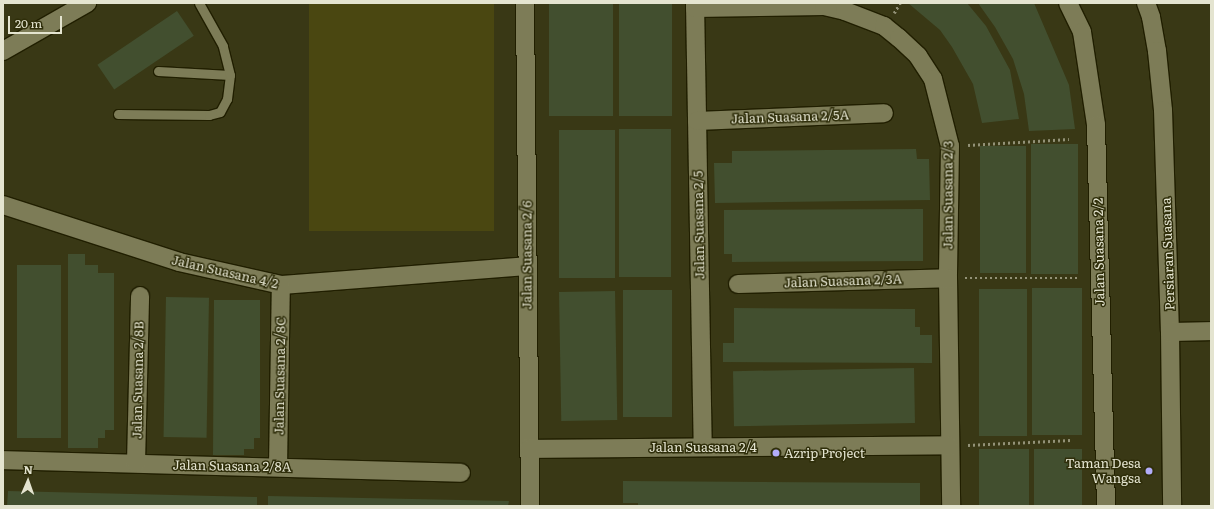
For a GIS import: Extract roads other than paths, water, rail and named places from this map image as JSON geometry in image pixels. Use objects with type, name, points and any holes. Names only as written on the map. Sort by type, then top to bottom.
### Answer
[{"type":"street","points":[[3,51],[87,3]]},
{"type":"street","name":"Jalan Suasana 2/6","points":[[525,3],[530,506]]},
{"type":"street","name":"Jalan Suasana 2/2","points":[[1068,3],[1082,32],[1096,124],[1106,506]]},
{"type":"street","name":"Persiaran Suasana","points":[[1146,3],[1152,17],[1163,110],[1170,332],[1172,506]]},
{"type":"street","name":"Jalan Suasana 2/5","points":[[695,6],[704,447]]},
{"type":"street","name":"Jalan Suasana 2/3","points":[[695,6],[824,6],[844,11],[884,26],[918,56],[933,79],[950,146],[948,278],[949,446],[951,506]]},
{"type":"street","name":"Jalan Suasana 2/5A","points":[[697,121],[884,113]]},
{"type":"street","name":"Jalan Suasana 4/2","points":[[3,205],[179,262],[282,285],[527,266]]},
{"type":"street","name":"Jalan Suasana 2/3A","points":[[738,284],[948,278]]},
{"type":"street","name":"Jalan Suasana 2/8C","points":[[278,467],[282,285]]},
{"type":"street","name":"Jalan Suasana 2/8B","points":[[136,463],[140,296]]},
{"type":"street","points":[[1170,332],[1211,331]]},
{"type":"street","name":"Jalan Suasana 2/4","points":[[529,449],[949,446]]},
{"type":"street","name":"Jalan Suasana 2/8A","points":[[3,460],[461,473]]},
{"type":"lane","points":[[118,114],[210,115],[220,112],[227,99],[230,75],[223,46],[199,3]]},
{"type":"lane","points":[[158,71],[230,75]]},
{"type":"place","name":"Azrip Project","points":[[776,453]]},
{"type":"place","name":"Taman Desa Wangsa","points":[[1149,471]]}]
